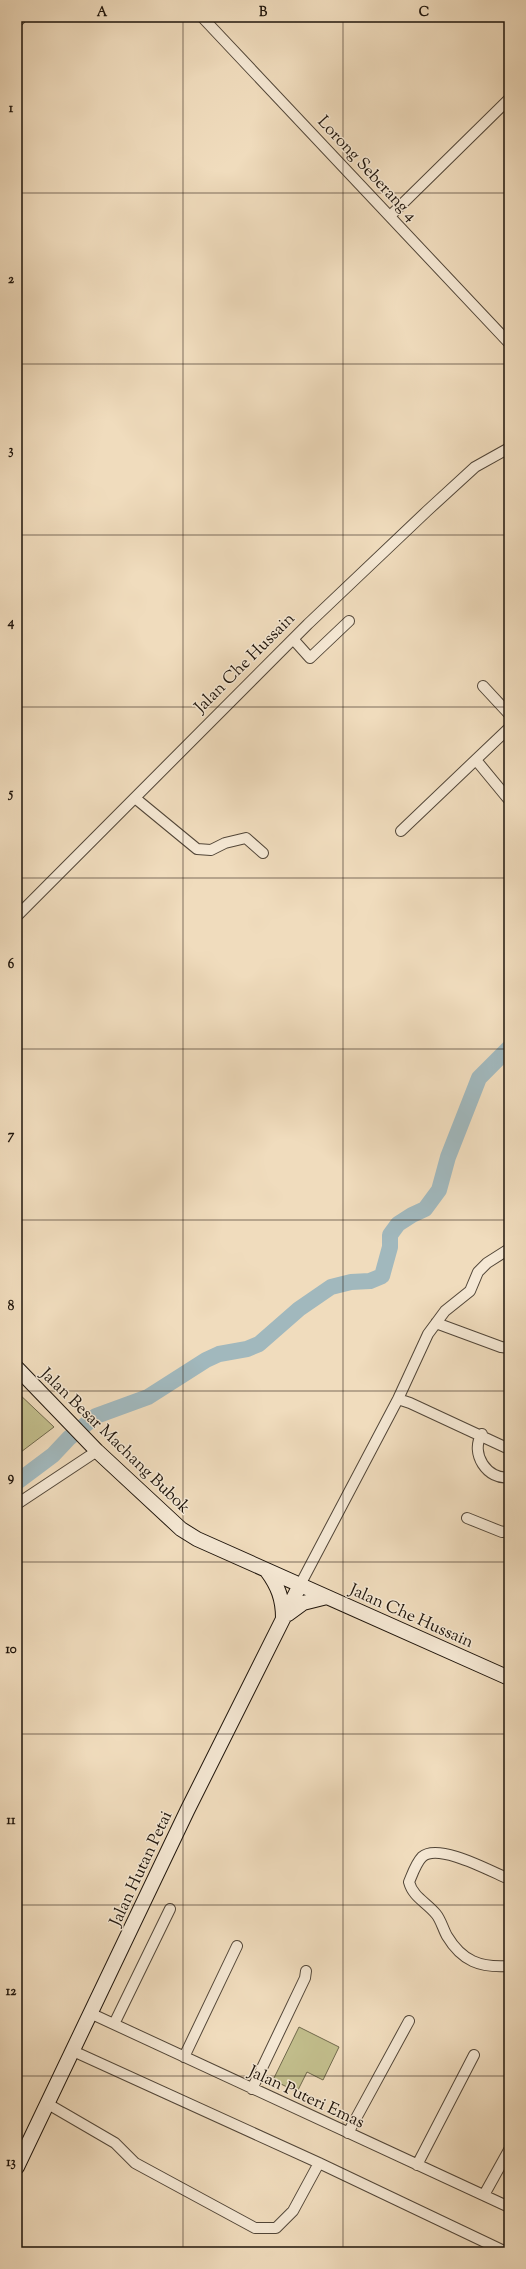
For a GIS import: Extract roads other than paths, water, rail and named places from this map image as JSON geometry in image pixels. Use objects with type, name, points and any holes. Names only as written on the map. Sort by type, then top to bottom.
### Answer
[{"type":"main road","name":"Jalan Besar Machang Bubok","points":[[17,1368],[97,1451],[181,1529],[197,1539],[300,1586]]},
{"type":"main road","points":[[266,1570],[280,1593],[283,1604],[284,1618]]},
{"type":"main road","name":"Jalan Che Hussain","points":[[300,1586],[509,1678]]},
{"type":"main road","name":"Jalan Hutan Petai","points":[[17,2167],[92,2014],[187,1811],[300,1586]]},
{"type":"main road","points":[[284,1618],[303,1603],[327,1597]]},
{"type":"street","points":[[17,22],[22,17]]},
{"type":"street","name":"Lorong Seberang 4","points":[[202,17],[509,343]]},
{"type":"street","points":[[390,216],[509,99]]},
{"type":"street","name":"Jalan Che Hussain","points":[[17,916],[293,639],[456,483],[475,467],[509,448]]},
{"type":"street","points":[[293,639],[310,658],[349,621]]},
{"type":"street","points":[[483,686],[509,714]]},
{"type":"street","points":[[401,831],[509,728]]},
{"type":"street","points":[[476,760],[509,800]]},
{"type":"street","points":[[135,798],[197,849],[211,850],[246,838],[263,853]]},
{"type":"street","points":[[300,1586],[384,1422],[398,1399],[428,1334],[445,1311],[470,1291],[473,1281],[482,1267],[509,1249]]},
{"type":"street","points":[[436,1322],[501,1347],[509,1348]]},
{"type":"street","points":[[398,1399],[482,1435],[509,1449]]},
{"type":"street","points":[[482,1435],[477,1449],[478,1458],[488,1470],[501,1477],[509,1477]]},
{"type":"street","points":[[17,1504],[97,1451]]},
{"type":"street","points":[[467,1518],[502,1532],[509,1531]]},
{"type":"street","points":[[509,1879],[455,1856],[434,1852],[422,1857],[408,1882],[411,1892],[436,1914],[448,1937],[462,1956],[474,1963],[509,1966]]},
{"type":"street","points":[[114,2024],[170,1909]]},
{"type":"street","points":[[184,2057],[237,1946]]},
{"type":"street","points":[[252,2089],[305,1978],[306,1971]]},
{"type":"street","name":"Jalan Puteri Emas","points":[[92,2014],[509,2207]]},
{"type":"street","points":[[348,2133],[409,2021]]},
{"type":"street","points":[[73,2051],[319,2163],[506,2252]]},
{"type":"street","points":[[417,2165],[474,2055]]},
{"type":"street","points":[[48,2104],[115,2143],[135,2163],[255,2228],[276,2228],[289,2215],[319,2163]]},
{"type":"street","points":[[484,2195],[509,2150]]},
{"type":"waterway","points":[[17,1482],[53,1455],[69,1438],[96,1416],[148,1397],[206,1360],[219,1354],[247,1349],[259,1344],[299,1309],[331,1287],[351,1282],[370,1281],[382,1276],[390,1247],[390,1235],[398,1224],[425,1209],[439,1190],[448,1157],[479,1078],[509,1048]]}]
